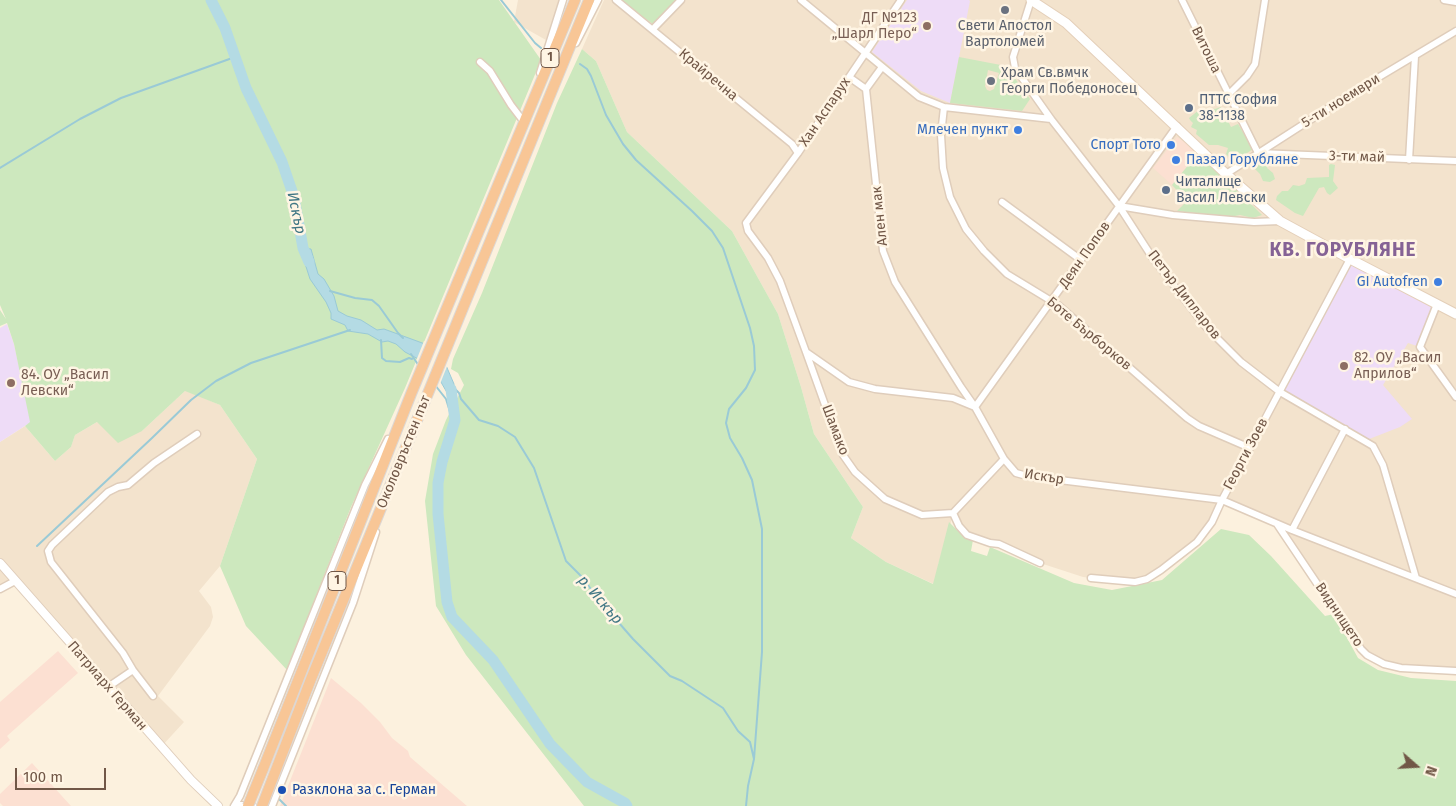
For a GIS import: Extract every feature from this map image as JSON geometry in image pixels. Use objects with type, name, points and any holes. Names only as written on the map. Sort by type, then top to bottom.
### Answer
[{"type":"highway","name":"Околовръстен път","points":[[250,806],[438,329],[575,0]]},
{"type":"highway","name":"Околовръстен път","points":[[262,806],[311,679],[589,0]]},
{"type":"main road","points":[[1031,0],[1066,24],[1177,126],[1226,174],[1280,221],[1456,314]]},
{"type":"street","name":"Околовръстен път","points":[[525,120],[563,0]]},
{"type":"street","name":"Околовръстен път","points":[[548,98],[598,0]]},
{"type":"street","name":"Крайречна","points":[[616,0],[792,144],[798,153]]},
{"type":"street","points":[[653,29],[681,0]]},
{"type":"street","points":[[802,0],[919,97],[944,107],[1051,119]]},
{"type":"street","name":"Хан Аспарух","points":[[806,352],[780,280],[768,258],[748,231],[746,223],[798,153],[901,0]]},
{"type":"street","name":"Петър Дипларов","points":[[1031,0],[1013,57],[1015,68],[1051,119],[1119,206],[1152,257],[1206,327],[1241,362],[1280,392],[1373,446],[1382,465],[1416,578]]},
{"type":"street","name":"Витоша","points":[[1182,0],[1258,153]]},
{"type":"street","points":[[1228,95],[1247,76],[1255,64],[1265,0]]},
{"type":"street","points":[[1444,0],[1456,2]]},
{"type":"street","name":"5-ти ноември","points":[[1226,174],[1349,95],[1456,31]]},
{"type":"street","points":[[1409,160],[1416,56]]},
{"type":"street","points":[[480,62],[490,70],[511,105],[525,120]]},
{"type":"street","points":[[848,77],[866,90],[882,67]]},
{"type":"street","name":"Ален мак","points":[[866,90],[883,251],[895,282],[975,407]]},
{"type":"street","name":"Боте Бърборков","points":[[944,107],[941,134],[943,168],[950,196],[966,229],[984,251],[1007,274],[1052,301],[1187,418],[1199,426],[1250,448]]},
{"type":"street","name":"Деян Попов","points":[[975,407],[1177,126]]},
{"type":"street","name":"3-ти май","points":[[1258,153],[1456,161]]},
{"type":"street","points":[[1002,202],[1081,260]]},
{"type":"street","points":[[1119,206],[1172,215],[1254,222],[1280,221]]},
{"type":"street","name":"Георги Зоев","points":[[1091,578],[1134,582],[1147,579],[1197,542],[1212,522],[1350,259]]},
{"type":"street","points":[[1437,304],[1420,347],[1456,397]]},
{"type":"street","points":[[806,352],[849,382],[875,389],[953,398],[975,407]]},
{"type":"street","name":"Шамако","points":[[806,352],[843,455],[855,472],[885,499],[906,509],[922,515],[953,513]]},
{"type":"street","points":[[234,806],[241,794],[365,485],[412,394]]},
{"type":"street","name":"Искър","points":[[975,407],[1004,459],[1016,473],[1027,476],[1222,500],[1277,524],[1456,594]]},
{"type":"street","points":[[1292,530],[1345,429]]},
{"type":"street","points":[[153,696],[133,670],[124,653],[51,562],[48,552],[52,545],[108,492],[118,486],[128,485],[154,462],[197,434]]},
{"type":"street","points":[[272,806],[352,603],[410,438]]},
{"type":"street","points":[[1004,459],[953,513],[959,526],[967,535],[999,544],[1040,564]]},
{"type":"street","name":"Виднището","points":[[1277,524],[1361,649],[1367,655],[1384,664],[1400,668],[1456,671]]},
{"type":"street","name":"Патриарх Герман","points":[[0,563],[191,780],[218,806]]},
{"type":"street","points":[[0,589],[15,581]]},
{"type":"street","points":[[108,687],[133,670]]},
{"type":"street","points":[[238,806],[250,806]]},
{"type":"shaded area","points":[[518,0],[561,0],[546,40],[514,22]]},
{"type":"shaded area","points":[[604,0],[1456,0],[1456,671],[1401,668],[1367,655],[1277,524],[1222,500],[1209,524],[1196,541],[1156,573],[1134,582],[1083,577],[1040,563],[968,535],[953,514],[938,565],[938,586],[886,562],[851,538],[863,507],[814,434],[778,314],[732,231],[627,132],[596,61],[582,49]]},
{"type":"shaded area","name":"ДГ №123 „Шарл Перо“","points":[[907,0],[970,1],[950,103],[921,91],[872,52]]},
{"type":"shaded area","name":"Пазар Горубляне","points":[[1177,137],[1199,152],[1172,185],[1153,168]]},
{"type":"shaded area","name":"82. ОУ „Васил Априлов“","points":[[1350,259],[1437,304],[1420,347],[1408,343],[1383,385],[1412,419],[1400,427],[1364,441],[1280,392]]},
{"type":"shaded area","name":"84. ОУ „Васил Левски“","points":[[7,324],[14,344],[31,422],[0,442],[0,328]]},
{"type":"shaded area","points":[[186,390],[220,405],[257,459],[220,566],[199,591],[211,607],[213,617],[210,626],[158,696],[184,722],[161,747],[15,581],[0,589],[0,442],[25,426],[55,461],[71,447],[75,435],[97,422],[142,431]]},
{"type":"shaded area","points":[[58,651],[78,673],[7,736],[10,740],[0,749],[0,702]]},
{"type":"shaded area","points":[[331,678],[380,722],[392,738],[408,751],[410,757],[467,806],[280,806]]},
{"type":"shaded area","points":[[32,763],[71,806],[3,806],[0,803],[0,794]]},
{"type":"green space","points":[[0,0],[499,0],[541,60],[405,388],[351,507],[287,670],[246,626],[220,566],[257,459],[220,405],[185,391],[142,431],[118,443],[97,422],[75,435],[71,447],[55,461],[25,426],[30,422],[14,344],[7,323],[0,326],[0,310],[6,319],[0,305]]},
{"type":"green space","points":[[619,0],[678,0],[653,24]]},
{"type":"green space","points":[[582,49],[596,61],[627,132],[732,231],[778,314],[814,434],[863,507],[851,538],[886,562],[933,584],[949,522],[959,532],[973,540],[971,551],[987,556],[990,547],[1074,583],[1112,590],[1162,580],[1221,529],[1249,535],[1271,556],[1325,616],[1334,614],[1358,658],[1378,670],[1411,678],[1456,681],[1456,806],[584,806],[466,655],[436,606],[425,501],[433,454],[446,420],[464,385],[458,373],[451,369],[453,359],[482,293],[557,103]]},
{"type":"green space","points":[[959,57],[1006,66],[1030,99],[1022,111],[950,103]],"holes":[[[988,70],[999,73],[994,89],[987,90],[985,86]]]},
{"type":"green space","points":[[1221,107],[1231,127],[1238,124],[1253,149],[1235,161],[1226,154],[1228,148],[1209,145],[1196,134],[1197,130],[1191,127],[1193,123],[1189,118],[1199,110]]},
{"type":"green space","points":[[1199,152],[1262,215],[1253,218],[1240,215],[1230,217],[1177,211],[1187,201],[1172,185]]},
{"type":"green space","points":[[1263,156],[1268,162],[1267,168],[1273,173],[1275,179],[1270,182],[1263,181],[1260,174],[1254,168],[1256,158]]},
{"type":"green space","points":[[1329,165],[1335,165],[1333,181],[1338,188],[1330,195],[1324,187],[1319,188],[1303,216],[1276,200],[1282,191],[1288,191],[1293,185],[1305,184],[1307,178],[1329,177]]},
{"type":"water","points":[[300,248],[311,249],[318,274],[324,279],[334,296],[338,311],[361,320],[377,330],[384,329],[425,344],[445,363],[454,384],[453,403],[434,370],[426,363],[405,352],[396,344],[388,341],[382,342],[368,334],[348,331],[345,325],[331,319],[331,313],[326,302],[310,279]]},
{"type":"pier","points":[[424,341],[438,349],[448,364],[440,384],[432,371],[416,361]]},
{"type":"waterway","name":"Искър","points":[[211,0],[225,28],[246,88],[282,162],[294,197],[303,248],[309,262]]},
{"type":"waterway","points":[[501,0],[541,48]]},
{"type":"waterway","points":[[0,168],[80,119],[121,98],[235,57]]},
{"type":"waterway","points":[[580,64],[587,69],[591,76],[606,115],[623,144],[636,160],[712,231],[723,248],[750,328],[754,346],[755,370],[746,388],[729,409],[726,423],[730,438],[752,480],[762,529],[762,652],[754,759]]},
{"type":"waterway","points":[[330,291],[355,298],[372,300],[379,306],[403,338]]},
{"type":"waterway","points":[[37,546],[191,400],[216,381],[251,363],[350,330]]},
{"type":"waterway","points":[[381,340],[382,358],[386,361],[400,362],[409,358],[412,359]]},
{"type":"waterway","points":[[411,354],[419,366]]},
{"type":"waterway","points":[[435,385],[446,399],[451,415],[455,420]]},
{"type":"waterway","name":"р. Искър","points":[[453,387],[479,420],[498,426],[515,437],[534,468],[566,561],[582,577],[633,639],[670,676],[682,681],[723,708],[738,731],[750,742],[754,759],[746,806]]},
{"type":"waterway","name":"р. Искър","points":[[451,389],[455,420],[442,462],[438,483],[438,514],[447,602],[452,617],[493,660],[550,744],[587,782],[625,803],[627,806]]},
{"type":"waterway","points":[[278,798],[286,806]]},
{"type":"place","name":"Свети Апостол Вартоломей","points":[[1005,10]]},
{"type":"place","name":"ДГ №123 „Шарл Перо“","points":[[927,26]]},
{"type":"place","name":"Храм Св.вмчк Георги Победоносец","points":[[991,81]]},
{"type":"place","name":"ПТТС София 38-1138","points":[[1189,108]]},
{"type":"place","name":"Млечен пункт","points":[[1018,130]]},
{"type":"place","name":"Спорт Тото","points":[[1171,145]]},
{"type":"place","name":"Пазар Горубляне","points":[[1176,160]]},
{"type":"place","name":"Читалище Васил Левски","points":[[1166,190]]},
{"type":"place","name":"GI Autofren","points":[[1438,282]]},
{"type":"place","name":"82. ОУ „Васил Априлов“","points":[[1344,366]]},
{"type":"place","name":"84. ОУ „Васил Левски“","points":[[11,383]]},
{"type":"place","name":"Разклона за с. Герман","points":[[282,790]]},
{"type":"district","name":"КВ. ГОРУБЛЯНЕ","points":[[1343,251]]}]
